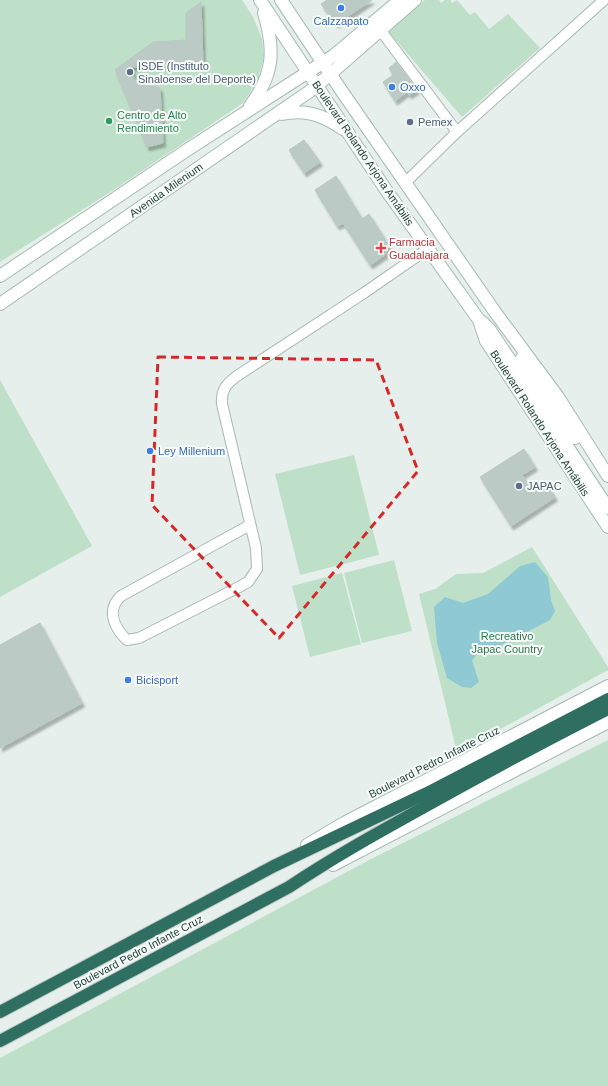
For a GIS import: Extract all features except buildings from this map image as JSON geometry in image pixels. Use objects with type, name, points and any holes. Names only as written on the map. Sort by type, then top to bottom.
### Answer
[{"type":"highway","name":"Boulevard Pedro Infante Cruz","points":[[0,1012],[274,866],[427,793],[608,699]]},
{"type":"highway","name":"Boulevard Pedro Infante Cruz","points":[[0,1040],[289,887],[329,860],[368,838],[525,751],[608,709]]},
{"type":"street","name":"Boulevard Rolando Arjona Amábilis","points":[[260,0],[386,190],[429,248],[479,320],[486,341],[608,527]]},
{"type":"street","points":[[246,112],[264,86],[272,58],[270,32],[260,0]]},
{"type":"street","name":"Boulevard Rolando Arjona Amábilis","points":[[281,0],[330,74],[495,312],[558,398],[604,483]]},
{"type":"street","name":"Avenida Milenium","points":[[0,276],[246,112],[323,63],[373,25],[400,0]]},
{"type":"street","name":"Avenida Milenium","points":[[0,304],[163,191],[279,114],[317,86],[415,0]]},
{"type":"street","points":[[406,182],[456,132],[604,0]]},
{"type":"street","points":[[381,31],[456,132]]},
{"type":"street","points":[[279,114],[296,111],[311,112],[329,120],[347,131]]},
{"type":"street","points":[[250,525],[121,596],[116,601],[112,611],[113,617],[124,637],[127,640],[139,638],[248,582],[257,569],[257,557],[250,525],[222,404],[224,388],[237,376],[364,293],[429,248]]},
{"type":"street","points":[[495,312],[507,348]]},
{"type":"street","points":[[479,320],[507,348]]},
{"type":"street","name":"Boulevard Rolando Arjona Amábilis","points":[[507,348],[604,483]]},
{"type":"street","points":[[604,483],[608,508]]},
{"type":"street","name":"Boulevard Pedro Infante Cruz","points":[[274,866],[344,823],[608,686]]},
{"type":"street","name":"Boulevard Pedro Infante Cruz","points":[[289,887],[608,722]]},
{"type":"highlighted area","points":[[158,357],[376,360],[418,471],[279,638],[152,505]]},
{"type":"green space","name":"Centro de Alto Rendimiento","points":[[0,0],[242,0],[253,17],[262,39],[264,56],[258,80],[243,103],[112,191],[0,262]]},
{"type":"green space","points":[[425,0],[439,0],[441,3],[445,0],[450,0],[452,3],[457,0],[470,15],[475,12],[489,29],[508,14],[540,48],[462,117],[387,30]]},
{"type":"green space","points":[[0,380],[92,546],[0,597]]},
{"type":"green space","points":[[354,455],[379,555],[300,575],[275,474]]},
{"type":"green space","name":"Recreativo Japac Country","points":[[532,547],[608,667],[608,670],[457,753],[419,594],[435,589],[456,574],[483,573]]},
{"type":"green space","points":[[394,560],[412,631],[362,643],[344,573]]},
{"type":"green space","points":[[342,573],[361,644],[310,657],[292,586]]},
{"type":"green space","points":[[608,740],[608,1086],[0,1086],[0,1058],[371,859]]},
{"type":"water","points":[[535,562],[548,577],[551,600],[555,611],[550,620],[499,646],[481,650],[472,660],[479,682],[471,688],[462,687],[447,678],[437,643],[434,607],[445,597],[463,603],[488,594],[520,566]]},
{"type":"place","name":"Calzzapato","points":[[341,8]]},
{"type":"place","name":"ISDE (Instituto Sinaloense del Deporte)","points":[[130,72]]},
{"type":"place","name":"Oxxo","points":[[392,87]]},
{"type":"place","name":"Centro de Alto Rendimiento","points":[[109,121]]},
{"type":"place","name":"Pemex","points":[[410,122]]},
{"type":"place","name":"Farmacia Guadalajara","points":[[381,248]]},
{"type":"place","name":"Ley Millenium","points":[[150,451]]},
{"type":"place","name":"JAPAC","points":[[519,486]]},
{"type":"place","name":"Bicisport","points":[[128,680]]}]
